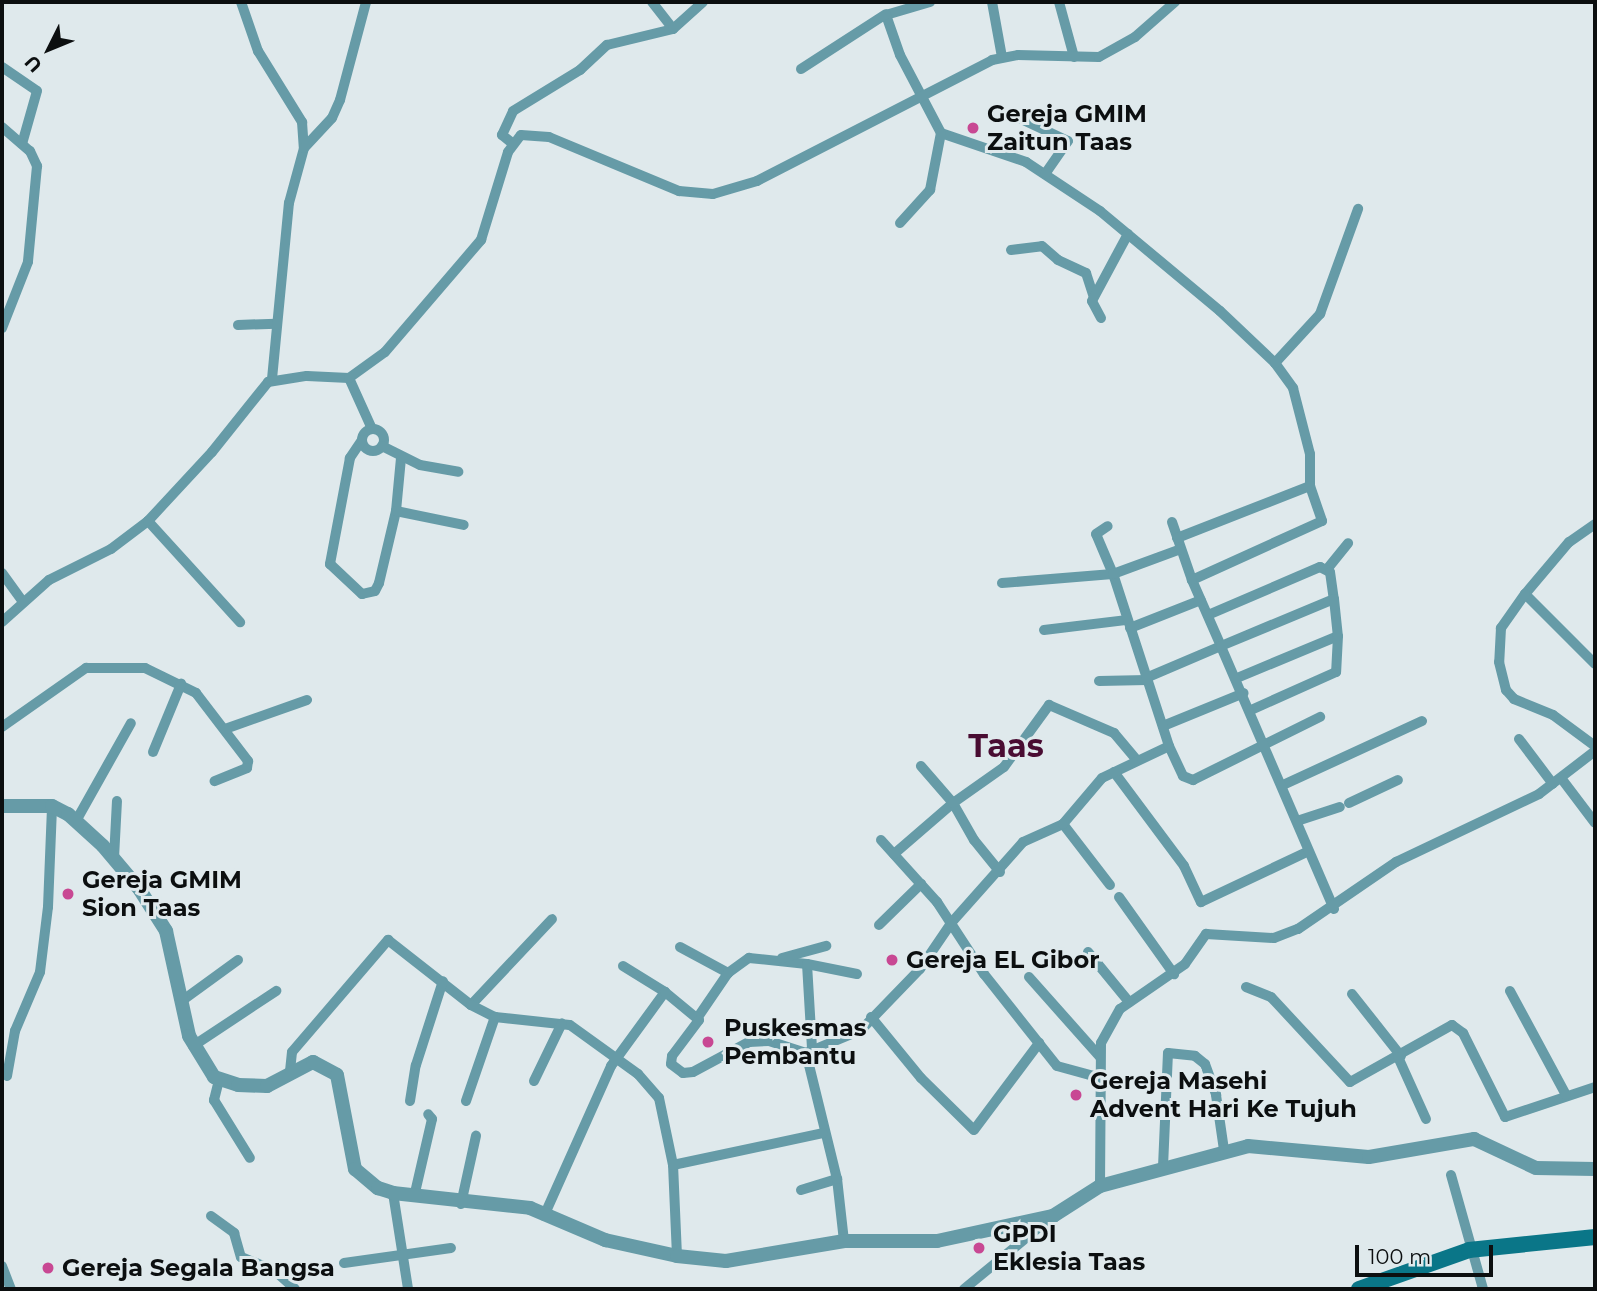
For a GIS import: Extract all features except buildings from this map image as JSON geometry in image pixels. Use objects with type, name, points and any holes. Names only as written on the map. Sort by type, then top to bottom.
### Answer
[{"type":"main road","points":[[1359,1289],[1400,1282],[1469,1250],[1595,1237]]},
{"type":"street","points":[[2,622],[49,580],[111,549],[148,521],[272,379],[289,203],[304,148],[302,121],[258,51],[241,2]]},
{"type":"street","points":[[304,148],[332,118],[340,100],[366,2]]},
{"type":"street","points":[[653,2],[673,29]]},
{"type":"street","points":[[512,144],[502,135],[504,122],[527,101],[580,70],[622,38],[673,29],[703,2]]},
{"type":"street","points":[[801,69],[886,13],[930,2]]},
{"type":"street","points":[[992,2],[1002,57]]},
{"type":"street","points":[[272,379],[349,378],[385,352],[481,240],[512,144],[521,135],[540,134],[661,185],[713,194],[757,181],[922,93],[1002,57],[1098,57],[1121,45],[1175,2]]},
{"type":"street","points":[[1061,7],[1074,57]]},
{"type":"street","points":[[886,13],[900,55],[941,133],[930,190],[900,223]]},
{"type":"street","points":[[2,67],[37,91],[22,144]]},
{"type":"street","points":[[1019,118],[1068,142],[1045,174]]},
{"type":"street","points":[[2,127],[22,144],[37,166],[28,262],[2,328]]},
{"type":"street","points":[[941,133],[1016,157],[1045,174],[1128,234],[1195,287],[1275,363],[1293,388],[1310,454],[1310,486],[1321,516],[1318,524],[1192,580]]},
{"type":"street","points":[[1275,363],[1320,314],[1358,209]]},
{"type":"street","points":[[1101,318],[1092,303],[1128,234]]},
{"type":"street","points":[[1010,250],[1042,246],[1086,273],[1094,298]]},
{"type":"street","points":[[238,325],[276,324]]},
{"type":"street","points":[[349,378],[372,429],[382,435],[382,446]]},
{"type":"street","points":[[372,429],[350,458],[330,564],[362,594],[374,591],[379,583],[396,511],[401,458]]},
{"type":"street","points":[[362,440],[367,450],[382,446],[401,458],[458,472]]},
{"type":"street","points":[[1002,583],[1113,574],[1310,486]]},
{"type":"street","points":[[396,511],[464,525]]},
{"type":"street","points":[[148,521],[240,622]]},
{"type":"street","points":[[1172,522],[1192,580],[1266,741],[1307,852],[1334,909]]},
{"type":"street","points":[[1100,1186],[1100,1057],[1104,1032],[1129,1002],[1174,974],[1206,934],[1274,938],[1334,909],[1396,862],[1557,781],[1595,749],[1553,715],[1530,708],[1506,690],[1499,642],[1504,621],[1525,594],[1569,542],[1595,524]]},
{"type":"street","points":[[1108,526],[1096,534],[1113,574],[1169,746],[1189,780],[1225,767],[1266,741],[1320,717]]},
{"type":"street","points":[[1251,710],[1336,672],[1338,636],[1328,568],[1348,543]]},
{"type":"street","points":[[1208,615],[1320,566],[1328,568]]},
{"type":"street","points":[[2,573],[23,602]]},
{"type":"street","points":[[1525,594],[1595,664]]},
{"type":"street","points":[[1099,681],[1146,679],[1334,599]]},
{"type":"street","points":[[1044,630],[1128,624],[1201,600]]},
{"type":"street","points":[[1237,678],[1338,636]]},
{"type":"street","points":[[2,727],[86,668],[145,668],[188,688],[225,729],[250,765],[215,781]]},
{"type":"street","points":[[153,752],[188,688]]},
{"type":"street","points":[[1163,726],[1244,692]]},
{"type":"street","points":[[225,729],[307,700]]},
{"type":"street","points":[[894,854],[953,803],[1004,767],[1049,705],[1114,733],[1137,760]]},
{"type":"street","points":[[1283,785],[1422,721]]},
{"type":"street","points":[[76,821],[131,723]]},
{"type":"street","points":[[1520,739],[1595,823]]},
{"type":"street","points":[[857,974],[779,959],[749,958],[728,973],[670,1060],[683,1073],[693,1072],[749,1042],[769,1041],[809,1051],[852,1036],[920,969],[952,922],[1029,838],[1063,824],[1091,787],[1114,772],[1169,746]]},
{"type":"street","points":[[921,765],[953,803],[974,840],[1000,872]]},
{"type":"street","points":[[1114,772],[1175,854],[1201,902],[1307,852]]},
{"type":"street","points":[[1299,826],[1398,780]]},
{"type":"street","points":[[114,858],[117,802]]},
{"type":"street","points":[[2,806],[52,806],[76,821],[114,858],[166,931],[193,1046],[206,1070],[219,1080],[267,1086],[290,1071],[313,1062],[337,1075],[355,1169],[378,1188],[461,1204],[511,1205],[583,1233],[677,1256],[726,1261],[844,1241],[937,1241],[1053,1216]]},
{"type":"street","points":[[7,1076],[15,1031],[42,962],[52,806]]},
{"type":"street","points":[[1063,824],[1110,885]]},
{"type":"street","points":[[881,840],[952,922],[999,992],[1065,1072],[1101,1078]]},
{"type":"street","points":[[879,926],[921,884]]},
{"type":"street","points":[[1119,897],[1174,974]]},
{"type":"street","points":[[471,1005],[552,919]]},
{"type":"street","points":[[290,1071],[292,1052],[379,945],[395,942],[471,1005],[495,1017],[562,1023],[618,1058],[657,1093],[673,1169],[677,1256]]},
{"type":"street","points":[[779,959],[826,946]]},
{"type":"street","points":[[680,947],[728,973]]},
{"type":"street","points":[[1088,952],[1129,1002]]},
{"type":"street","points":[[183,1000],[238,960]]},
{"type":"street","points":[[807,964],[809,1051],[824,1136],[837,1180],[844,1241]]},
{"type":"street","points":[[623,966],[665,992],[698,1017]]},
{"type":"street","points":[[1029,977],[1100,1057]]},
{"type":"street","points":[[410,1101],[416,1065],[443,981]]},
{"type":"street","points":[[1246,987],[1271,998],[1344,1080],[1354,1082],[1452,1025],[1463,1033],[1505,1117],[1595,1087]]},
{"type":"street","points":[[193,1046],[276,991]]},
{"type":"street","points":[[1510,991],[1566,1095]]},
{"type":"street","points":[[544,1216],[618,1058],[665,992]]},
{"type":"street","points":[[1352,994],[1399,1056],[1426,1118]]},
{"type":"street","points":[[466,1101],[495,1017]]},
{"type":"street","points":[[870,1017],[918,1073],[976,1130],[1039,1043]]},
{"type":"street","points":[[534,1081],[562,1023]]},
{"type":"street","points":[[1163,1167],[1168,1053],[1195,1056],[1205,1064],[1216,1095],[1224,1150]]},
{"type":"street","points":[[219,1080],[214,1100],[250,1158]]},
{"type":"street","points":[[414,1197],[432,1119],[428,1114]]},
{"type":"street","points":[[461,1204],[476,1136]]},
{"type":"street","points":[[673,1169],[824,1136]]},
{"type":"street","points":[[964,1289],[1053,1216],[1100,1186],[1224,1150],[1269,1145],[1369,1157],[1474,1139],[1536,1168],[1595,1169]]},
{"type":"street","points":[[1451,1175],[1469,1250],[1483,1289]]},
{"type":"street","points":[[802,1190],[837,1180]]},
{"type":"street","points":[[393,1193],[408,1289]]},
{"type":"street","points":[[211,1216],[236,1236],[243,1259],[274,1270],[295,1289]]},
{"type":"street","points":[[344,1263],[451,1248]]},
{"type":"street","points":[[2,1266],[11,1289]]},
{"type":"place","name":"Gereja GMIM Zaitun Taas","points":[[973,128]]},
{"type":"place","name":"Gereja GMIM Sion Taas","points":[[68,894]]},
{"type":"place","name":"Gereja EL Gibor","points":[[892,960]]},
{"type":"place","name":"Puskesmas Pembantu","points":[[708,1042]]},
{"type":"place","name":"Gereja Masehi Advent Hari Ke Tujuh","points":[[1076,1095]]},
{"type":"place","name":"GPDI Eklesia Taas","points":[[979,1248]]},
{"type":"place","name":"Gereja Segala Bangsa","points":[[48,1268]]},
{"type":"district","name":"Taas","points":[[1006,746]]}]
